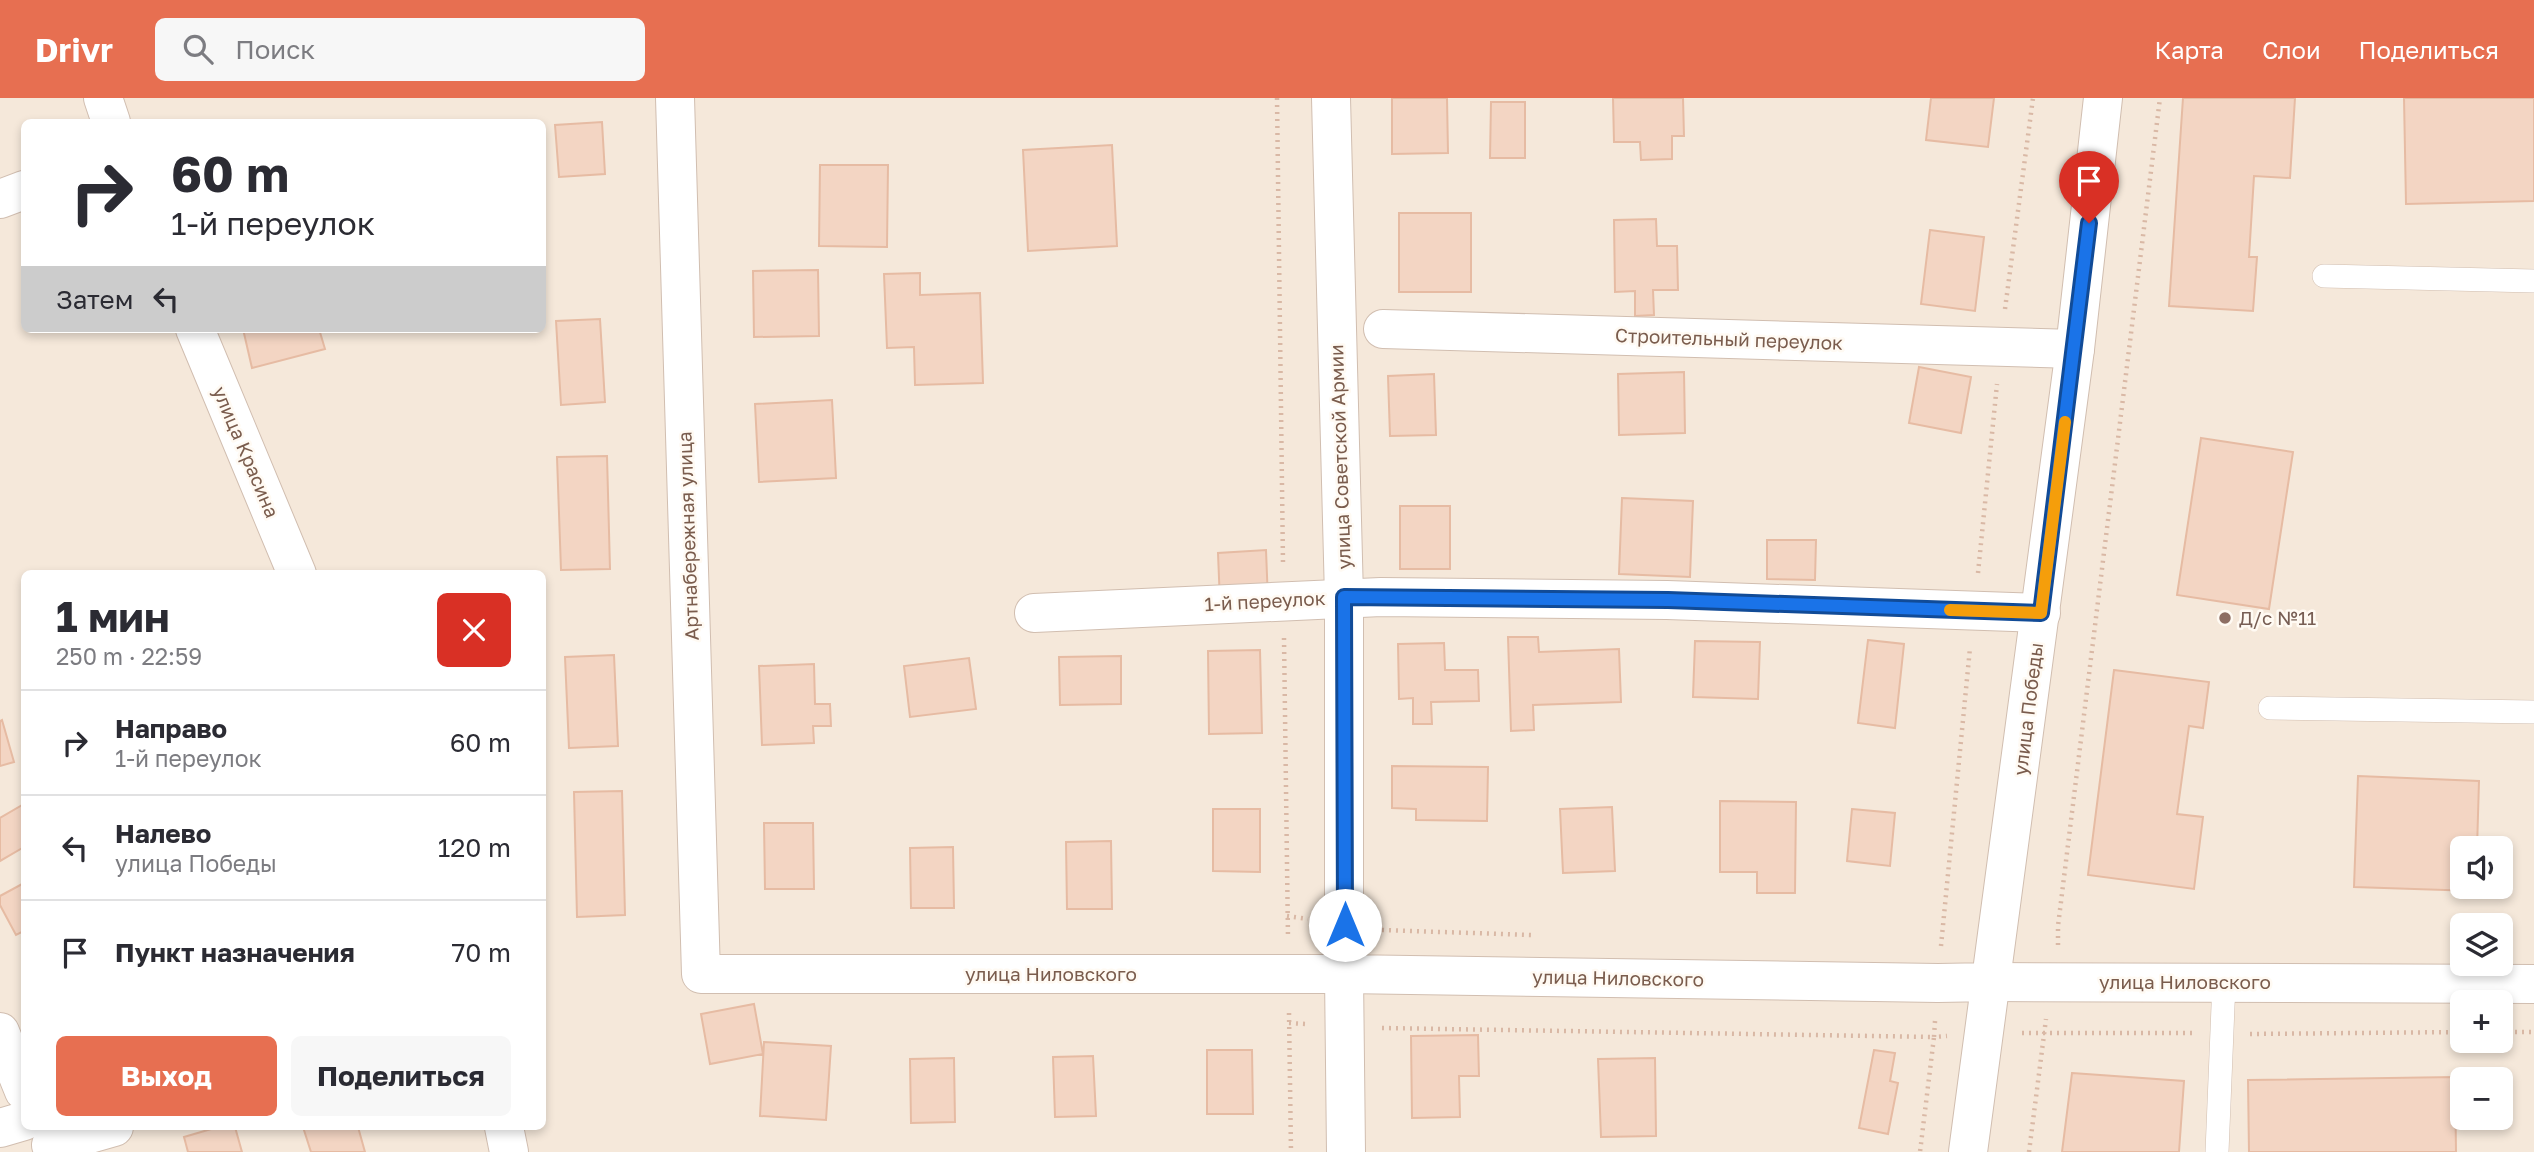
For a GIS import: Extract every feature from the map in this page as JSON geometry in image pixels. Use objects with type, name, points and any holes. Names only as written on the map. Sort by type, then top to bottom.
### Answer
[{"type":"street","points":[[103,98],[110,119]]},
{"type":"street","name":"Артнабережная улица","points":[[675,98],[701,974]]},
{"type":"street","name":"улица Советской Армии","points":[[1331,98],[1344,597],[1346,1152]]},
{"type":"street","name":"улица Победы","points":[[1968,1152],[2075,349],[2103,98]]},
{"type":"street","points":[[0,199],[21,191]]},
{"type":"street","name":"Строительный переулок","points":[[1383,329],[2075,349]]},
{"type":"street","name":"улица Красина","points":[[197,333],[295,570]]},
{"type":"street","name":"1-й переулок","points":[[1034,613],[1344,597],[1668,600],[2041,613]]},
{"type":"street","name":"улица Ниловского","points":[[701,974],[1344,974],[1938,983],[2534,984]]},
{"type":"street","points":[[0,1032],[21,1084]]},
{"type":"street","points":[[0,1128],[42,1136],[90,1130]]},
{"type":"street","points":[[504,1130],[509,1152]]},
{"type":"lane","points":[[2324,276],[2534,281]]},
{"type":"lane","points":[[2270,708],[2534,712]]},
{"type":"lane","points":[[2217,1152],[2224,982]]},
{"type":"path","points":[[2029,1152],[2160,98]]},
{"type":"path","points":[[1920,1152],[1938,983]]},
{"type":"path","points":[[1289,1023],[1934,1037],[2044,1032],[2450,1032]]},
{"type":"path","points":[[2513,1032],[2534,1031]]},
{"type":"shaded area","points":[[0,98],[2534,98],[2534,1152],[0,1152]]},
{"type":"building","points":[[1392,98],[1447,98],[1448,153],[1392,154]]},
{"type":"building","points":[[1613,98],[1683,98],[1684,136],[1672,136],[1672,159],[1641,160],[1640,142],[1614,142]]},
{"type":"building","points":[[1931,98],[1994,98],[1988,147],[1926,140]]},
{"type":"building","points":[[2183,98],[2295,98],[2290,178],[2254,176],[2249,257],[2257,257],[2253,311],[2169,306]]},
{"type":"building","points":[[2404,98],[2534,98],[2534,201],[2406,204]]},
{"type":"building","points":[[1491,102],[1525,102],[1525,158],[1490,158]]},
{"type":"building","points":[[602,122],[605,174],[559,177],[555,125]]},
{"type":"building","points":[[1112,145],[1117,246],[1028,251],[1023,150]]},
{"type":"building","points":[[820,165],[888,165],[887,247],[819,246]]},
{"type":"building","points":[[1399,213],[1471,213],[1471,292],[1399,292]]},
{"type":"building","points":[[1656,219],[1657,246],[1677,246],[1678,290],[1653,290],[1654,315],[1635,316],[1635,291],[1615,292],[1614,220]]},
{"type":"building","points":[[1930,230],[1984,237],[1975,311],[1921,304]]},
{"type":"building","points":[[818,270],[819,336],[754,337],[753,271]]},
{"type":"building","points":[[920,273],[920,295],[980,293],[983,383],[915,385],[914,347],[887,348],[884,274]]},
{"type":"building","points":[[600,319],[605,402],[561,405],[556,321]]},
{"type":"building","points":[[244,333],[320,333],[325,349],[252,368]]},
{"type":"building","points":[[1919,367],[1971,377],[1961,433],[1909,423]]},
{"type":"building","points":[[1684,372],[1685,433],[1619,435],[1618,374]]},
{"type":"building","points":[[1434,374],[1436,435],[1390,436],[1388,376]]},
{"type":"building","points":[[832,400],[836,478],[759,482],[755,404]]},
{"type":"building","points":[[2201,438],[2293,452],[2269,609],[2177,595]]},
{"type":"building","points":[[607,456],[610,569],[561,570],[557,457]]},
{"type":"building","points":[[1622,498],[1693,501],[1690,577],[1619,574]]},
{"type":"building","points":[[1400,506],[1450,506],[1450,569],[1400,569]]},
{"type":"building","points":[[1767,540],[1816,540],[1815,580],[1767,579]]},
{"type":"building","points":[[1266,550],[1268,601],[1220,603],[1218,553]]},
{"type":"building","points":[[1508,637],[1538,637],[1539,652],[1619,649],[1621,702],[1533,705],[1534,730],[1511,731]]},
{"type":"building","points":[[1868,640],[1904,644],[1895,728],[1858,723]]},
{"type":"building","points":[[1695,641],[1760,642],[1758,699],[1693,697]]},
{"type":"building","points":[[1444,643],[1445,670],[1478,670],[1479,701],[1431,702],[1432,724],[1413,724],[1413,698],[1399,699],[1398,644]]},
{"type":"building","points":[[1260,650],[1262,733],[1209,734],[1208,651]]},
{"type":"building","points":[[614,655],[618,746],[569,748],[565,657]]},
{"type":"building","points":[[1121,656],[1121,704],[1060,705],[1059,657]]},
{"type":"building","points":[[969,658],[976,709],[910,717],[904,666]]},
{"type":"building","points":[[814,664],[815,704],[830,704],[831,726],[813,726],[814,743],[762,745],[759,666]]},
{"type":"building","points":[[2114,670],[2209,682],[2203,728],[2189,726],[2177,814],[2203,817],[2194,889],[2088,875]]},
{"type":"building","points":[[2,720],[14,762],[0,766],[0,721]]},
{"type":"building","points":[[1392,766],[1488,767],[1487,821],[1416,820],[1416,809],[1392,808]]},
{"type":"building","points":[[2358,776],[2479,781],[2477,836],[2450,836],[2450,890],[2354,887]]},
{"type":"building","points":[[622,791],[625,915],[577,917],[574,792]]},
{"type":"building","points":[[1720,801],[1796,802],[1795,893],[1757,893],[1757,872],[1720,872]]},
{"type":"building","points":[[21,806],[21,849],[0,861],[0,818]]},
{"type":"building","points":[[1612,807],[1615,871],[1563,873],[1560,809]]},
{"type":"building","points":[[1213,809],[1260,809],[1260,872],[1213,871]]},
{"type":"building","points":[[1852,809],[1895,813],[1890,866],[1847,861]]},
{"type":"building","points":[[764,823],[813,823],[814,889],[765,889]]},
{"type":"building","points":[[1111,841],[1112,909],[1067,909],[1066,842]]},
{"type":"building","points":[[953,847],[954,908],[911,908],[910,848]]},
{"type":"building","points":[[21,885],[21,932],[16,935],[0,905],[0,896]]},
{"type":"building","points":[[754,1004],[763,1054],[710,1064],[701,1014]]},
{"type":"building","points":[[1478,1035],[1479,1076],[1459,1076],[1460,1117],[1412,1118],[1411,1036]]},
{"type":"building","points":[[764,1042],[831,1046],[826,1120],[760,1116]]},
{"type":"building","points":[[1207,1050],[1252,1050],[1253,1114],[1207,1114]]},
{"type":"building","points":[[1874,1050],[1895,1053],[1890,1081],[1898,1083],[1888,1134],[1859,1128]]},
{"type":"building","points":[[1093,1056],[1096,1116],[1055,1117],[1053,1057]]},
{"type":"building","points":[[954,1058],[955,1122],[911,1123],[910,1059]]},
{"type":"building","points":[[1655,1058],[1656,1136],[1601,1137],[1598,1059]]},
{"type":"building","points":[[2072,1073],[2184,1081],[2179,1152],[2062,1152]]},
{"type":"building","points":[[2450,1077],[2450,1130],[2456,1130],[2456,1152],[2249,1152],[2248,1080]]},
{"type":"building","points":[[208,1130],[236,1130],[242,1152],[188,1152],[184,1137]]},
{"type":"building","points":[[304,1130],[359,1130],[365,1152],[311,1152]]},
{"type":"slow traffic","points":[[1950,610],[2041,613],[2065,422]]},
{"type":"place","name":"Д/с №11","points":[[2225,618]]},
{"type":"route","points":[[1345,925],[1344,597],[1668,600],[2041,613],[2089,223]]}]
